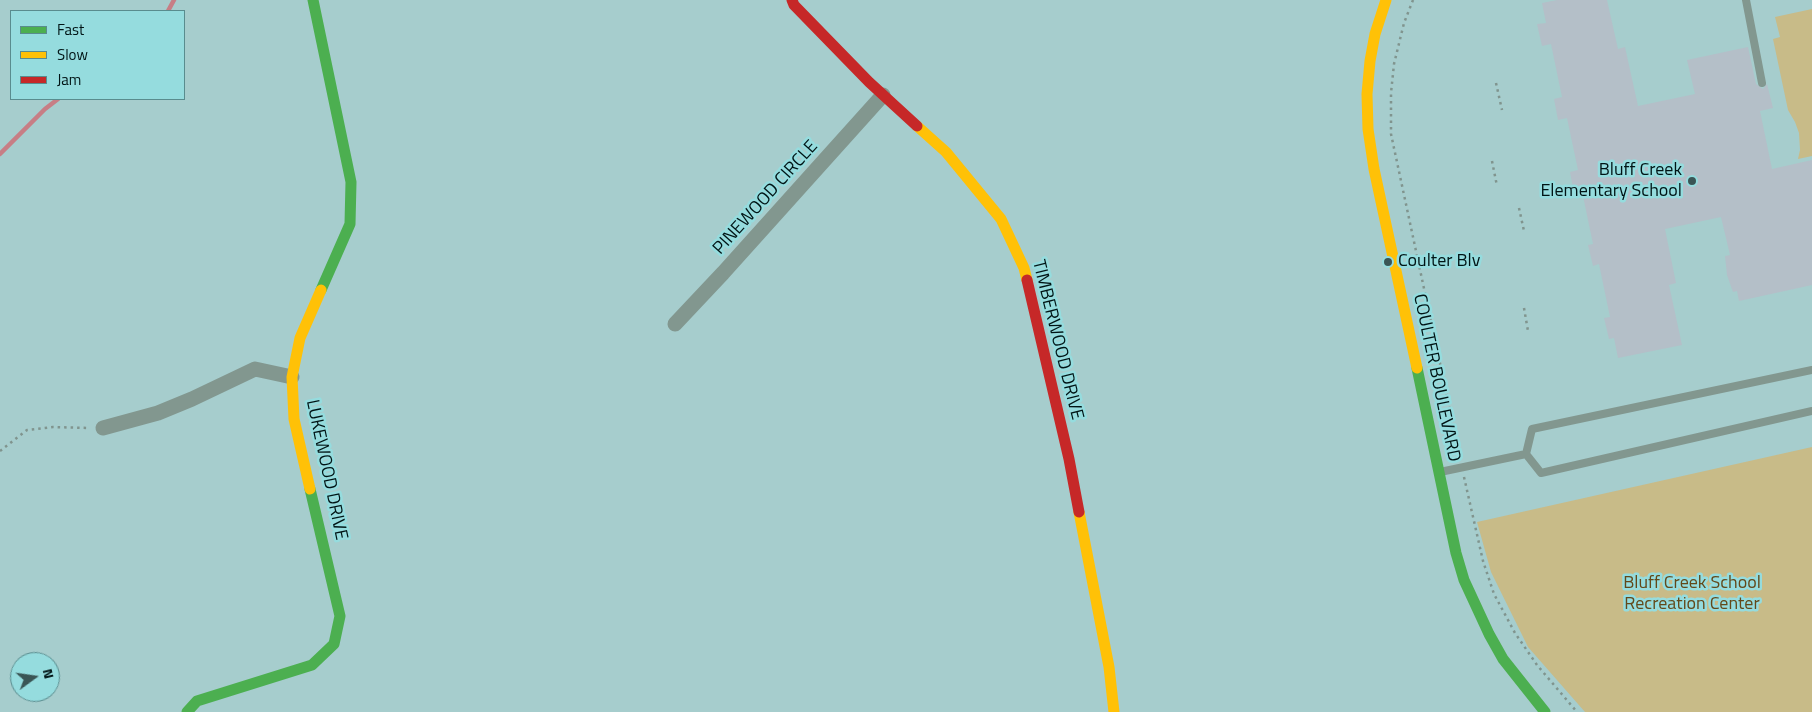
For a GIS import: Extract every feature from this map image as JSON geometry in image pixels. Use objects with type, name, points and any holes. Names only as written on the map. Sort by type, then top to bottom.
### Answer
[{"type":"street","name":"LUKEWOOD DRIVE","points":[[187,712],[197,701],[312,665],[334,644],[340,616],[294,419],[292,377],[300,338],[350,224],[351,182],[313,0]]},
{"type":"street","name":"TIMBERWOOD DRIVE","points":[[792,0],[808,19],[883,95],[946,152],[1001,219],[1024,268],[1069,459],[1109,667],[1114,712]]},
{"type":"street","name":"COULTER BOULEVARD","points":[[1386,0],[1375,34],[1370,61],[1368,129],[1374,169],[1456,553],[1464,580],[1477,611],[1503,659],[1546,712]]},
{"type":"street","name":"PINEWOOD CIRCLE","points":[[675,324],[730,266],[883,95]]},
{"type":"street","points":[[103,428],[158,413],[192,400],[255,369],[292,377]]},
{"type":"lane","points":[[1746,0],[1762,83]]},
{"type":"lane","points":[[1526,454],[1532,429],[1812,370]]},
{"type":"lane","points":[[1526,454],[1541,473],[1812,411]]},
{"type":"lane","points":[[1438,472],[1526,454]]},
{"type":"path","points":[[1413,0],[1404,23],[1394,64],[1391,93],[1391,134],[1483,561],[1494,594],[1515,633],[1537,665],[1577,712]]},
{"type":"path","points":[[1496,83],[1502,110]]},
{"type":"path","points":[[1492,161],[1497,186]]},
{"type":"path","points":[[1519,208],[1524,231]]},
{"type":"path","points":[[1524,308],[1528,331]]},
{"type":"path","points":[[0,450],[27,430],[53,427],[103,428]]},
{"type":"green space","points":[[1812,9],[1812,156],[1798,159],[1800,150],[1799,133],[1788,110],[1773,39],[1780,37],[1775,17]]},
{"type":"green space","name":"Bluff Creek School Recreation Center","points":[[1812,447],[1812,712],[1585,712],[1528,647],[1491,572],[1477,522]]},
{"type":"building","name":"Bluff Creek Elementary School","points":[[1557,0],[1607,0],[1618,49],[1625,47],[1638,106],[1695,94],[1687,60],[1748,47],[1756,84],[1763,89],[1767,84],[1773,108],[1760,111],[1772,169],[1812,160],[1812,285],[1739,301],[1737,291],[1733,292],[1727,275],[1725,256],[1730,255],[1721,217],[1665,229],[1676,283],[1669,285],[1682,345],[1618,358],[1614,338],[1609,339],[1604,318],[1610,317],[1599,264],[1593,266],[1588,245],[1593,244],[1582,191],[1574,193],[1570,172],[1578,170],[1567,118],[1558,120],[1554,99],[1562,97],[1551,44],[1542,46],[1537,24],[1546,23],[1542,3]]},
{"type":"waterway","points":[[169,10],[174,0]]},
{"type":"waterway","points":[[0,154],[45,109],[57,100]]},
{"type":"traffic: fast","points":[[313,0],[351,182],[350,224],[321,290]]},
{"type":"traffic: fast","points":[[1417,368],[1456,553],[1464,580],[1503,659],[1545,712]]},
{"type":"traffic: fast","points":[[187,712],[197,701],[312,665],[334,644],[340,616],[310,489]]},
{"type":"traffic: slow","points":[[1386,0],[1375,34],[1370,61],[1367,94],[1368,129],[1374,169],[1417,368]]},
{"type":"traffic: slow","points":[[917,126],[946,152],[1001,219],[1024,268],[1027,280]]},
{"type":"traffic: slow","points":[[310,489],[294,419],[292,377],[300,338],[321,290]]},
{"type":"traffic: slow","points":[[1079,512],[1109,667],[1114,712]]},
{"type":"traffic: jam","points":[[792,0],[794,5],[869,82],[917,126]]},
{"type":"traffic: jam","points":[[1027,280],[1069,459],[1079,512]]},
{"type":"place","name":"Bluff Creek Elementary School","points":[[1692,181]]},
{"type":"place","name":"Coulter Blv","points":[[1388,262]]}]
